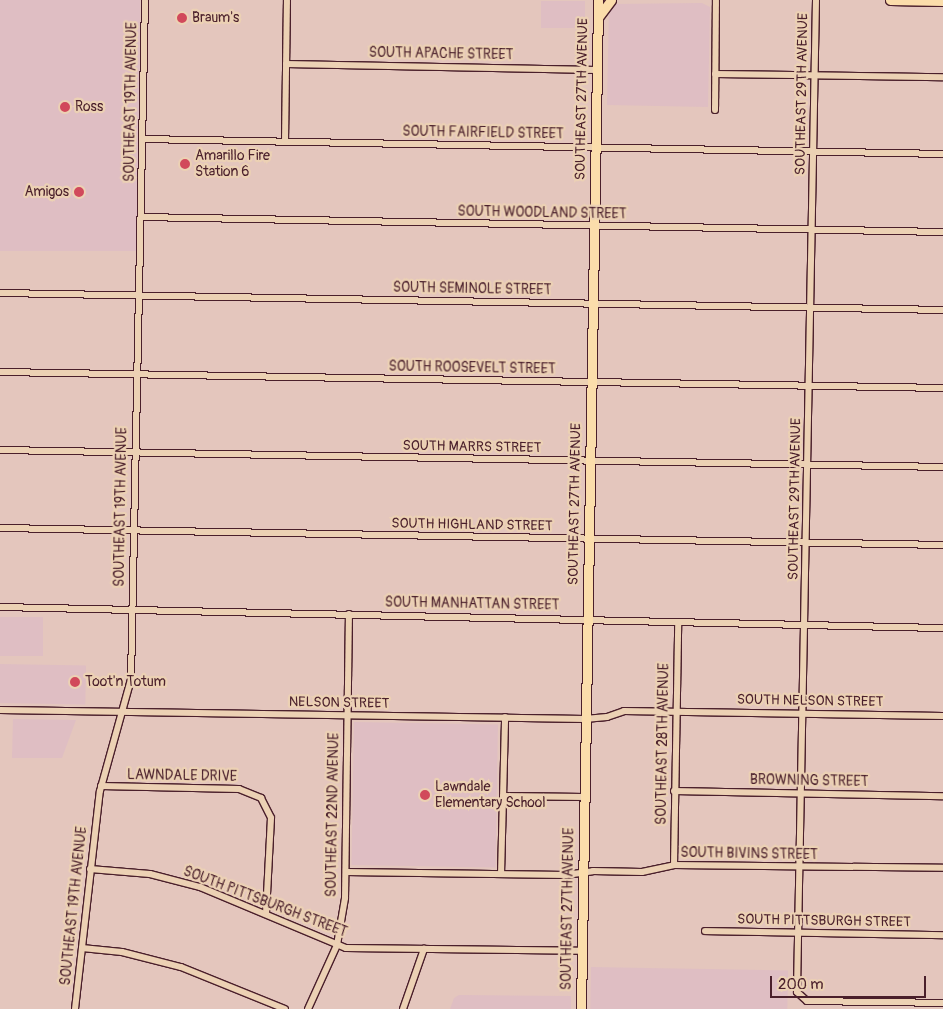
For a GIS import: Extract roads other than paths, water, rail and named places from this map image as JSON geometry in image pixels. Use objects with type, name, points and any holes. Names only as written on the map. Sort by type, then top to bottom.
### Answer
[{"type":"main road","name":"SOUTHEAST 27TH AVENUE","points":[[581,1009],[598,0]]},
{"type":"main road","points":[[597,18],[611,0]]},
{"type":"main road","points":[[890,0],[943,1]]},
{"type":"street","name":"SOUTHEAST 19TH AVENUE","points":[[75,1009],[101,786],[124,711],[131,679],[145,0]]},
{"type":"street","points":[[285,142],[287,0]]},
{"type":"street","points":[[715,110],[716,0]]},
{"type":"street","name":"SOUTHEAST 29TH AVENUE","points":[[816,0],[802,867],[797,992],[800,998],[807,1001],[943,1003]]},
{"type":"street","name":"SOUTH APACHE STREET","points":[[286,64],[596,70]]},
{"type":"street","points":[[715,74],[943,77]]},
{"type":"street","name":"SOUTH FAIRFIELD STREET","points":[[142,139],[943,154]]},
{"type":"street","name":"SOUTH WOODLAND STREET","points":[[140,217],[943,232]]},
{"type":"street","name":"SOUTH SEMINOLE STREET","points":[[0,294],[943,310]]},
{"type":"street","name":"SOUTH ROOSEVELT STREET","points":[[0,372],[943,388]]},
{"type":"street","name":"SOUTH MARRS STREET","points":[[0,450],[943,467]]},
{"type":"street","name":"SOUTH HIGHLAND STREET","points":[[0,528],[943,545]]},
{"type":"street","name":"SOUTH MANHATTAN STREET","points":[[0,607],[587,619],[678,624],[943,628]]},
{"type":"street","name":"SOUTHEAST 22ND AVENUE","points":[[308,1009],[336,945],[346,872],[349,614]]},
{"type":"street","name":"SOUTHEAST 28TH AVENUE","points":[[674,865],[678,624]]},
{"type":"street","name":"NELSON STREET","points":[[0,710],[585,719],[607,717],[624,711],[676,712]]},
{"type":"street","name":"SOUTH NELSON STREET","points":[[676,712],[943,716]]},
{"type":"street","points":[[502,874],[504,717]]},
{"type":"street","name":"LAWNDALE DRIVE","points":[[101,786],[239,789],[260,798],[271,818],[266,914]]},
{"type":"street","name":"BROWNING STREET","points":[[674,791],[943,796]]},
{"type":"street","points":[[503,796],[584,797]]},
{"type":"street","name":"SOUTH BIVINS STREET","points":[[346,872],[502,874],[642,872],[674,865],[943,868]]},
{"type":"street","name":"SOUTH PITTSBURGH STREET","points":[[90,869],[125,870],[175,880],[266,914],[346,948],[581,951]]},
{"type":"street","name":"SOUTH PITTSBURGH STREET","points":[[705,931],[943,935]]},
{"type":"street","points":[[82,948],[122,952],[180,967],[285,1009]]},
{"type":"street","points":[[403,1009],[424,949]]},
{"type":"place","name":"Braum's","points":[[182,18]]},
{"type":"place","name":"Ross","points":[[65,107]]},
{"type":"place","name":"Amarillo Fire Station 6","points":[[185,164]]},
{"type":"place","name":"Amigos","points":[[79,192]]},
{"type":"place","name":"Toot'n Totum","points":[[75,682]]},
{"type":"place","name":"Lawndale Elementary School","points":[[425,795]]}]
